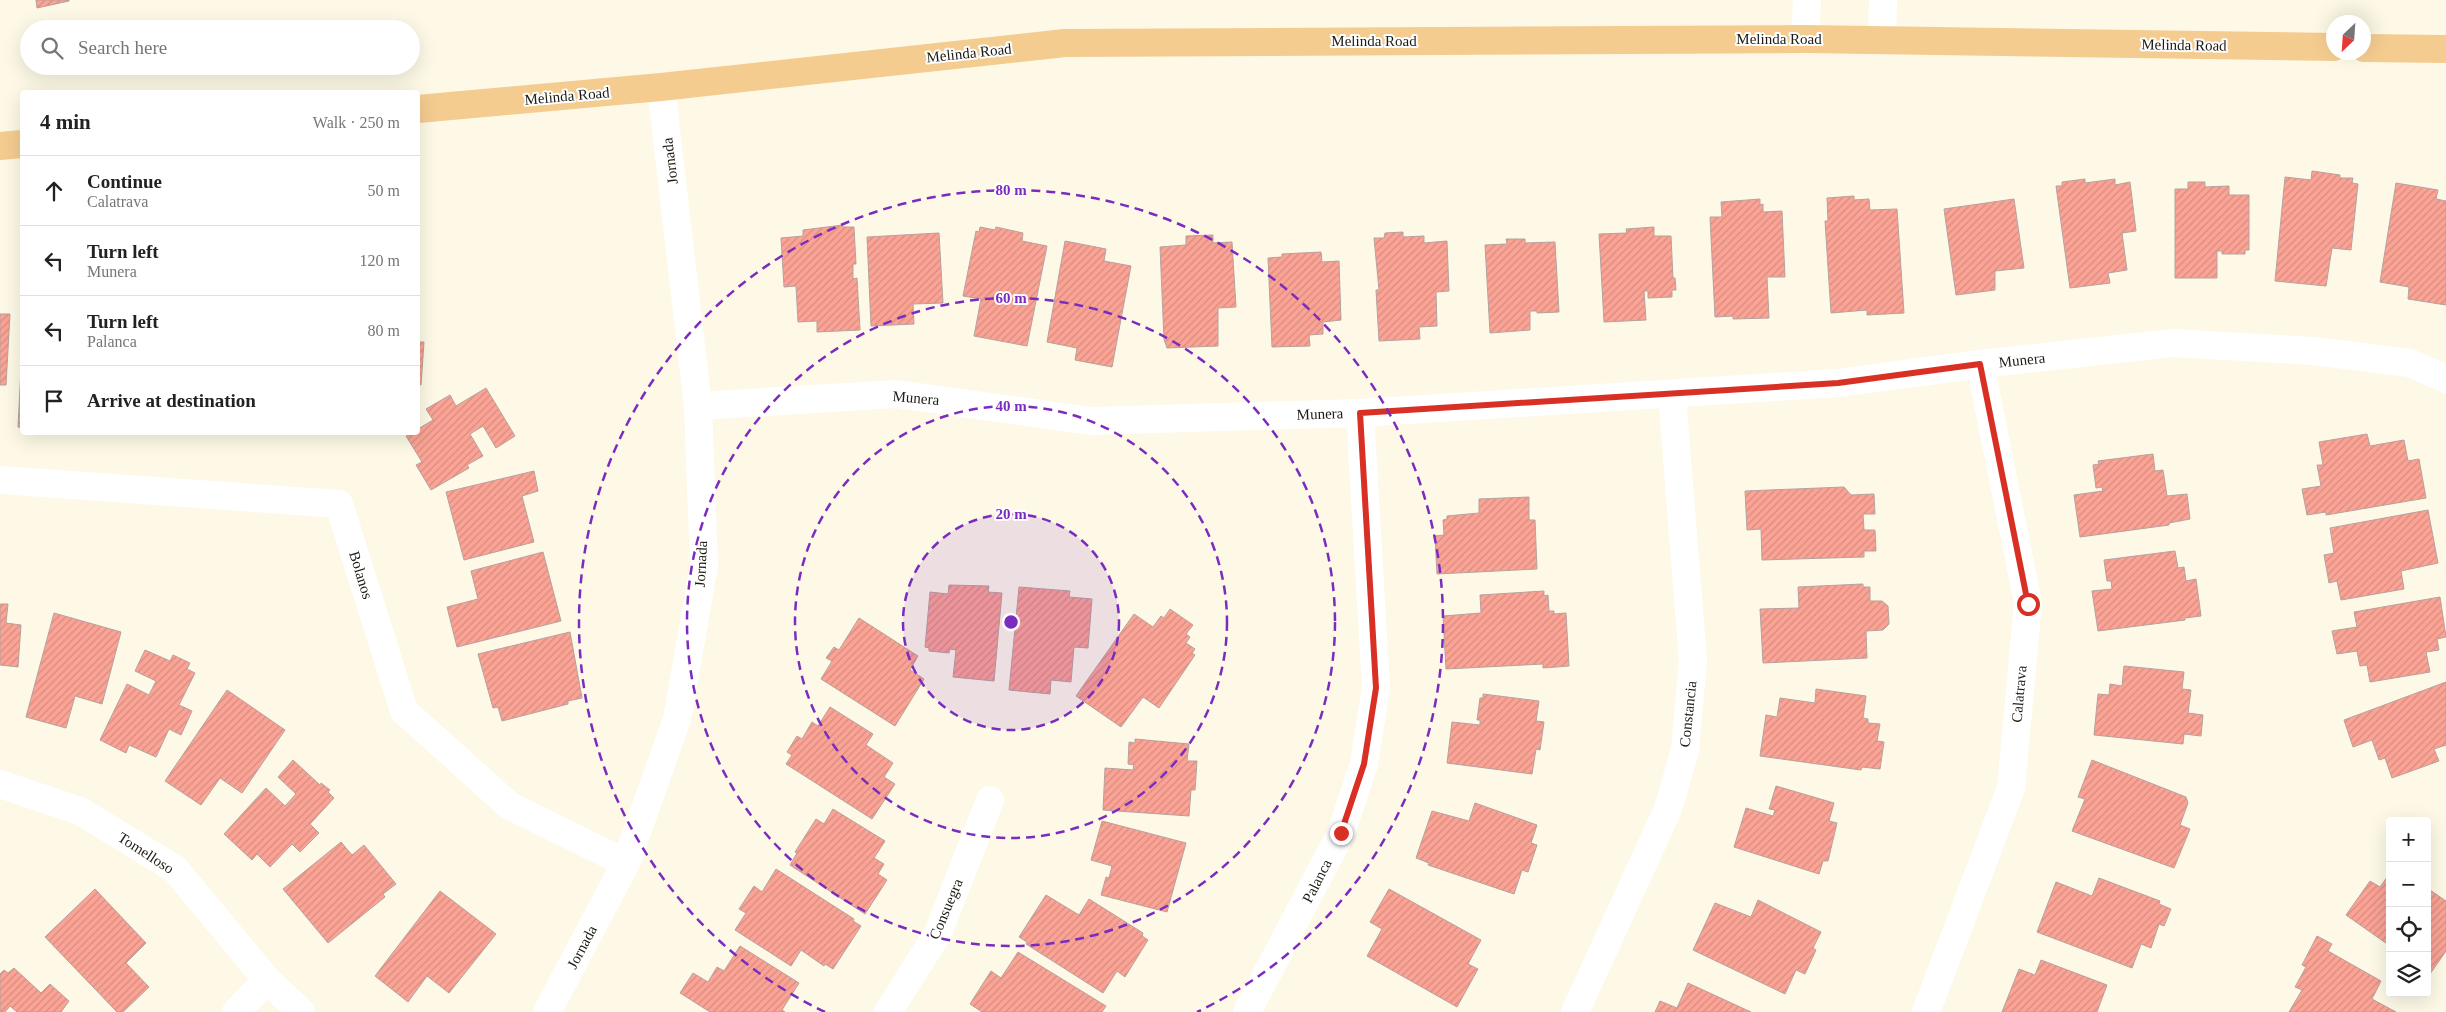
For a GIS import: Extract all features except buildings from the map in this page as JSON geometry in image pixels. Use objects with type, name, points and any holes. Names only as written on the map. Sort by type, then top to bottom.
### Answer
[{"type":"main road","name":"Melinda Road","points":[[420,109],[661,87],[1065,43],[1805,39],[2326,47]]},
{"type":"main road","points":[[2371,48],[2446,49]]},
{"type":"main road","points":[[0,146],[20,144]]},
{"type":"street","points":[[1805,39],[1807,0]]},
{"type":"street","points":[[1882,40],[1883,0]]},
{"type":"street","name":"Jornada","points":[[547,1012],[626,863],[677,719],[704,566],[698,406],[661,87]]},
{"type":"street","name":"Munera","points":[[698,406],[897,394],[1091,421],[1360,413],[1672,395],[1838,383],[1980,364],[2173,343],[2314,351],[2410,362],[2446,379]]},
{"type":"street","name":"Calatrava","points":[[1926,1012],[2010,788],[2028,604],[1980,364]]},
{"type":"street","name":"Constancia","points":[[1575,1012],[1668,809],[1685,750],[1693,661],[1672,395]]},
{"type":"street","name":"Palanca","points":[[1247,1012],[1341,833],[1364,764],[1376,688],[1360,413]]},
{"type":"street","name":"Bolanos","points":[[0,480],[339,504],[404,711],[510,806],[626,863]]},
{"type":"street","name":"Tomelloso","points":[[0,784],[80,811],[175,869],[267,980],[301,1012]]},
{"type":"street","name":"Consuegra","points":[[888,1012],[938,934],[990,800]]},
{"type":"street","points":[[236,1012],[267,980]]},
{"type":"route","points":[[1341,833],[1364,764],[1376,688],[1360,413],[1672,395],[1838,383],[1980,364],[2028,604]]}]
